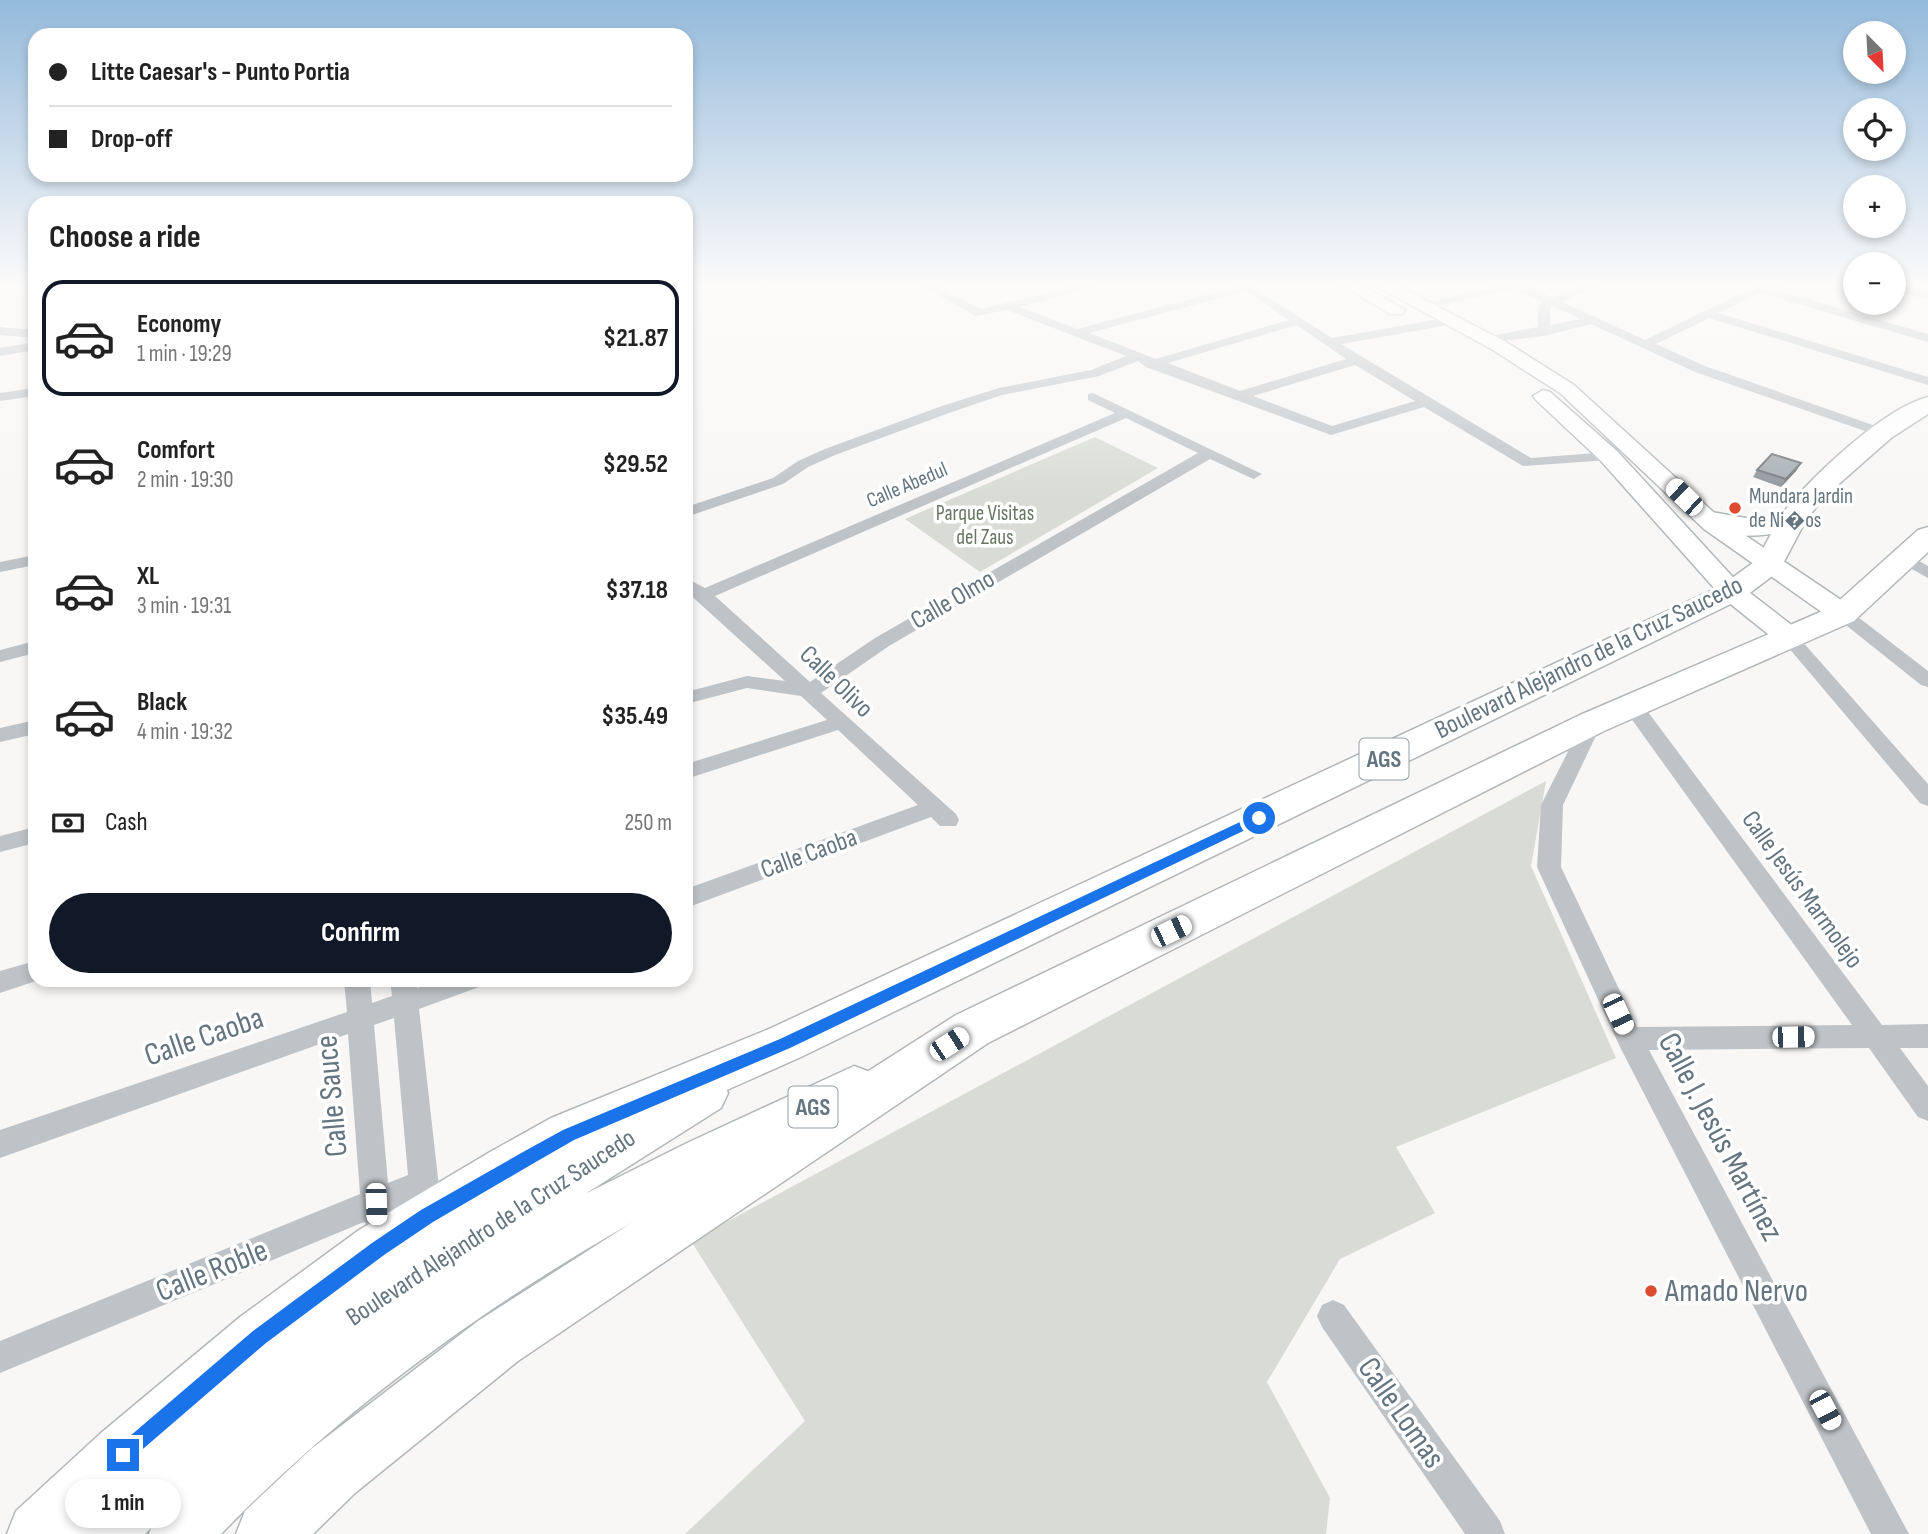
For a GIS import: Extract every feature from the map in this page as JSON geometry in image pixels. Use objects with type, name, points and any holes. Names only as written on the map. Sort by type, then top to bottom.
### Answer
[{"type":"highway","name":"Boulevard Alejandro de la Cruz Saucedo","points":[[785,1043],[1731,592],[1769,565],[1793,519],[1814,491],[1882,433],[1928,404]]},
{"type":"highway","points":[[1710,520],[1746,528],[1769,528],[1793,519]]},
{"type":"highway","name":"Boulevard Alejandro de la Cruz Saucedo","points":[[972,1029],[1592,723],[1843,614],[1920,555]]},
{"type":"highway","points":[[268,1534],[333,1472],[498,1341],[972,1029]]},
{"type":"highway","points":[[39,1534],[123,1455],[260,1337],[377,1227],[425,1200],[569,1135],[785,1043]]},
{"type":"main road","points":[[1484,356],[1553,402],[1609,456],[1731,592],[1788,636]]},
{"type":"main road","points":[[1515,356],[1594,411],[1710,520],[1769,565],[1843,614]]},
{"type":"main road","name":"Boulevard Alejandro de la Cruz Saucedo","points":[[179,1534],[223,1487],[373,1359],[509,1266],[654,1184],[972,1029]]},
{"type":"main road","name":"Boulevard Alejandro de la Cruz Saucedo","points":[[103,1534],[190,1447],[334,1328],[483,1230],[785,1043]]},
{"type":"street","points":[[1132,356],[1331,431],[1429,401]]},
{"type":"street","points":[[1151,364],[1180,356]]},
{"type":"street","points":[[1351,356],[1528,463],[1609,456]]},
{"type":"street","points":[[1671,356],[1700,369],[1882,433]]},
{"type":"street","points":[[1845,356],[1928,381]]},
{"type":"street","points":[[693,510],[778,481],[803,464],[830,452],[944,410],[999,392],[1094,373],[1136,357]]},
{"type":"street","points":[[1238,397],[1356,359]]},
{"type":"street","points":[[0,397],[28,393]]},
{"type":"street","points":[[1093,397],[1254,474]]},
{"type":"street","name":"Calle Abedul","points":[[703,595],[1127,413]]},
{"type":"street","name":"Calle Olmo","points":[[810,691],[881,642],[1209,453]]},
{"type":"street","points":[[0,567],[28,561]]},
{"type":"street","name":"Calle Olivo","points":[[693,588],[810,691],[839,723],[940,814]]},
{"type":"street","points":[[1843,614],[1928,681]]},
{"type":"street","points":[[1788,636],[1928,798]]},
{"type":"street","points":[[0,656],[28,650]]},
{"type":"street","points":[[693,696],[747,682],[810,691]]},
{"type":"street","name":"Calle Jesús Marmolejo","points":[[1632,705],[1928,1108]]},
{"type":"street","points":[[693,770],[839,723]]},
{"type":"street","name":"Calle J. Jesús Martínez","points":[[1592,723],[1552,805],[1549,867],[1629,1039],[1891,1534]]},
{"type":"street","points":[[0,735],[28,729]]},
{"type":"street","name":"Calle Caoba","points":[[693,898],[940,814]]},
{"type":"street","points":[[0,844],[28,837]]},
{"type":"street","points":[[0,982],[28,973]]},
{"type":"street","name":"Calle Sauce","points":[[358,987],[377,1227]]},
{"type":"street","name":"Calle Caoba","points":[[0,1144],[361,1020],[404,992],[432,987]]},
{"type":"street","points":[[404,992],[425,1200]]},
{"type":"street","points":[[1629,1039],[1928,1036]]},
{"type":"street","name":"Calle Roble","points":[[0,1357],[377,1227]]},
{"type":"street","name":"Calle Lomas","points":[[1333,1316],[1475,1526]]},
{"type":"green space","name":"Parque Visitas del Zaus","points":[[1095,437],[1158,468],[980,572],[905,519]]},
{"type":"green space","points":[[1546,781],[1531,866],[1616,1058],[1396,1147],[1435,1213],[1340,1259],[1267,1382],[1330,1498],[1326,1534],[685,1534],[805,1421],[691,1241]]},
{"type":"building","points":[[1772,454],[1801,463],[1786,479],[1757,470]]},
{"type":"place","name":"Mundara Jardin de Ni�os","points":[[1735,508]]},
{"type":"place","name":"Amado Nervo","points":[[1651,1291]]},
{"type":"route","points":[[123,1455],[260,1337],[378,1249],[427,1216],[528,1157],[569,1135],[785,1043],[1259,818]]}]
